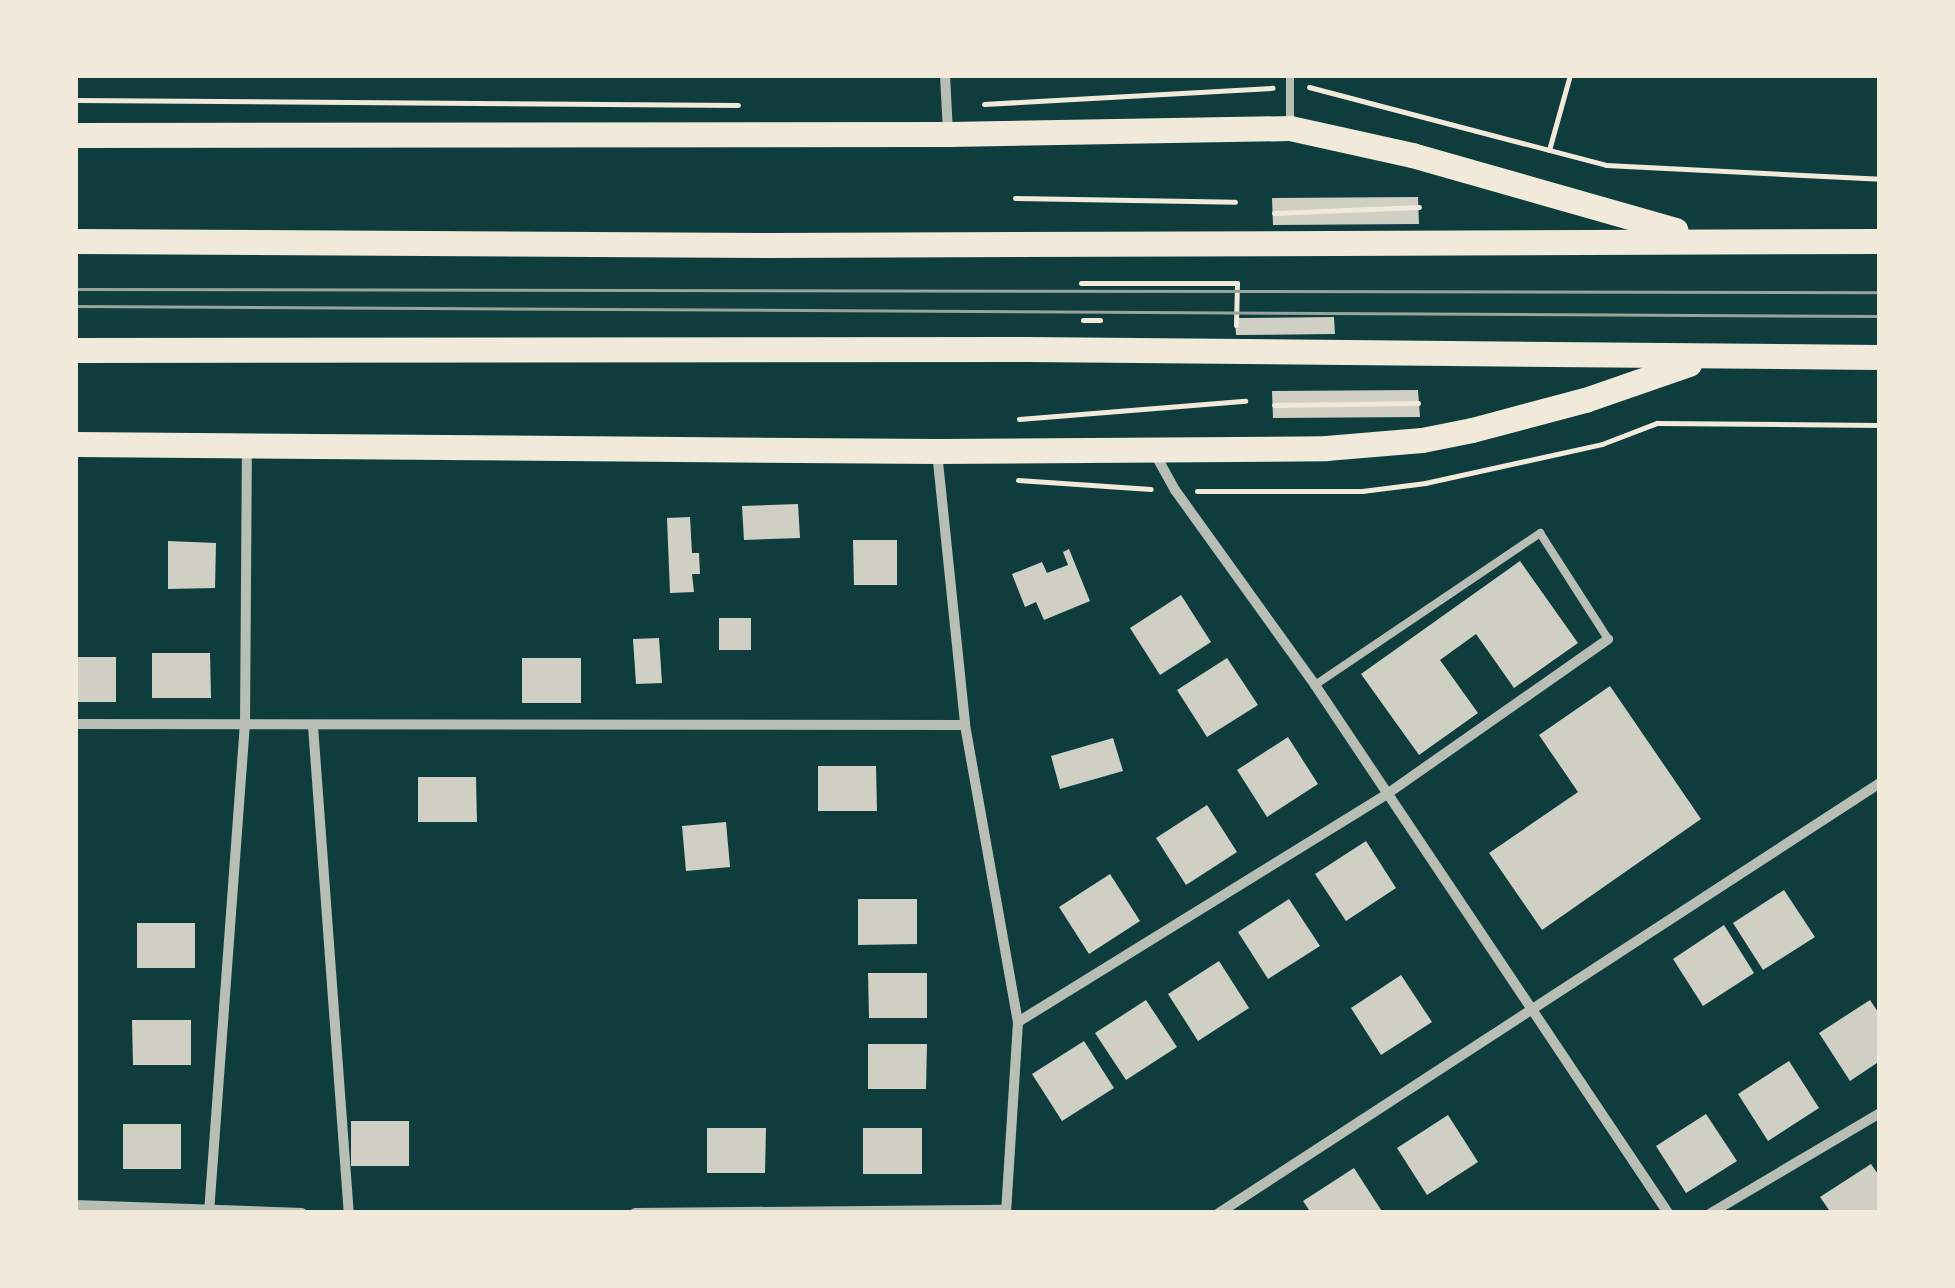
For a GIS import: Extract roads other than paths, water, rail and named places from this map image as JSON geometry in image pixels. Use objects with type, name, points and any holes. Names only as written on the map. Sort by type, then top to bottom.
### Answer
[{"type":"main road","points":[[75,134],[948,134],[1290,128],[1412,154],[1705,238]]},
{"type":"main road","points":[[75,241],[768,245],[1705,238],[1880,241]]},
{"type":"main road","points":[[75,350],[1027,349],[1880,357]]},
{"type":"main road","points":[[75,444],[937,450],[1326,448],[1422,440],[1585,400],[1706,358]]},
{"type":"street","points":[[945,75],[948,134]]},
{"type":"street","points":[[209,1211],[245,724],[247,446]]},
{"type":"street","points":[[636,1213],[1006,1212],[1018,1022],[965,726],[937,450]]},
{"type":"street","points":[[1153,450],[1175,490],[1315,686],[1668,1213]]},
{"type":"street","points":[[1018,1022],[1387,794],[1608,639]]},
{"type":"street","points":[[75,724],[965,726]]},
{"type":"street","points":[[313,726],[349,1213]]},
{"type":"street","points":[[1219,1213],[1880,782]]},
{"type":"street","points":[[1710,1213],[1880,1113]]},
{"type":"street","points":[[75,1205],[302,1213]]},
{"type":"lane","points":[[1290,75],[1290,128]]},
{"type":"lane","points":[[1315,686],[1540,533],[1608,639]]},
{"type":"tram line","points":[[75,289],[1880,292]]},
{"type":"tram line","points":[[75,306],[1880,316]]}]
